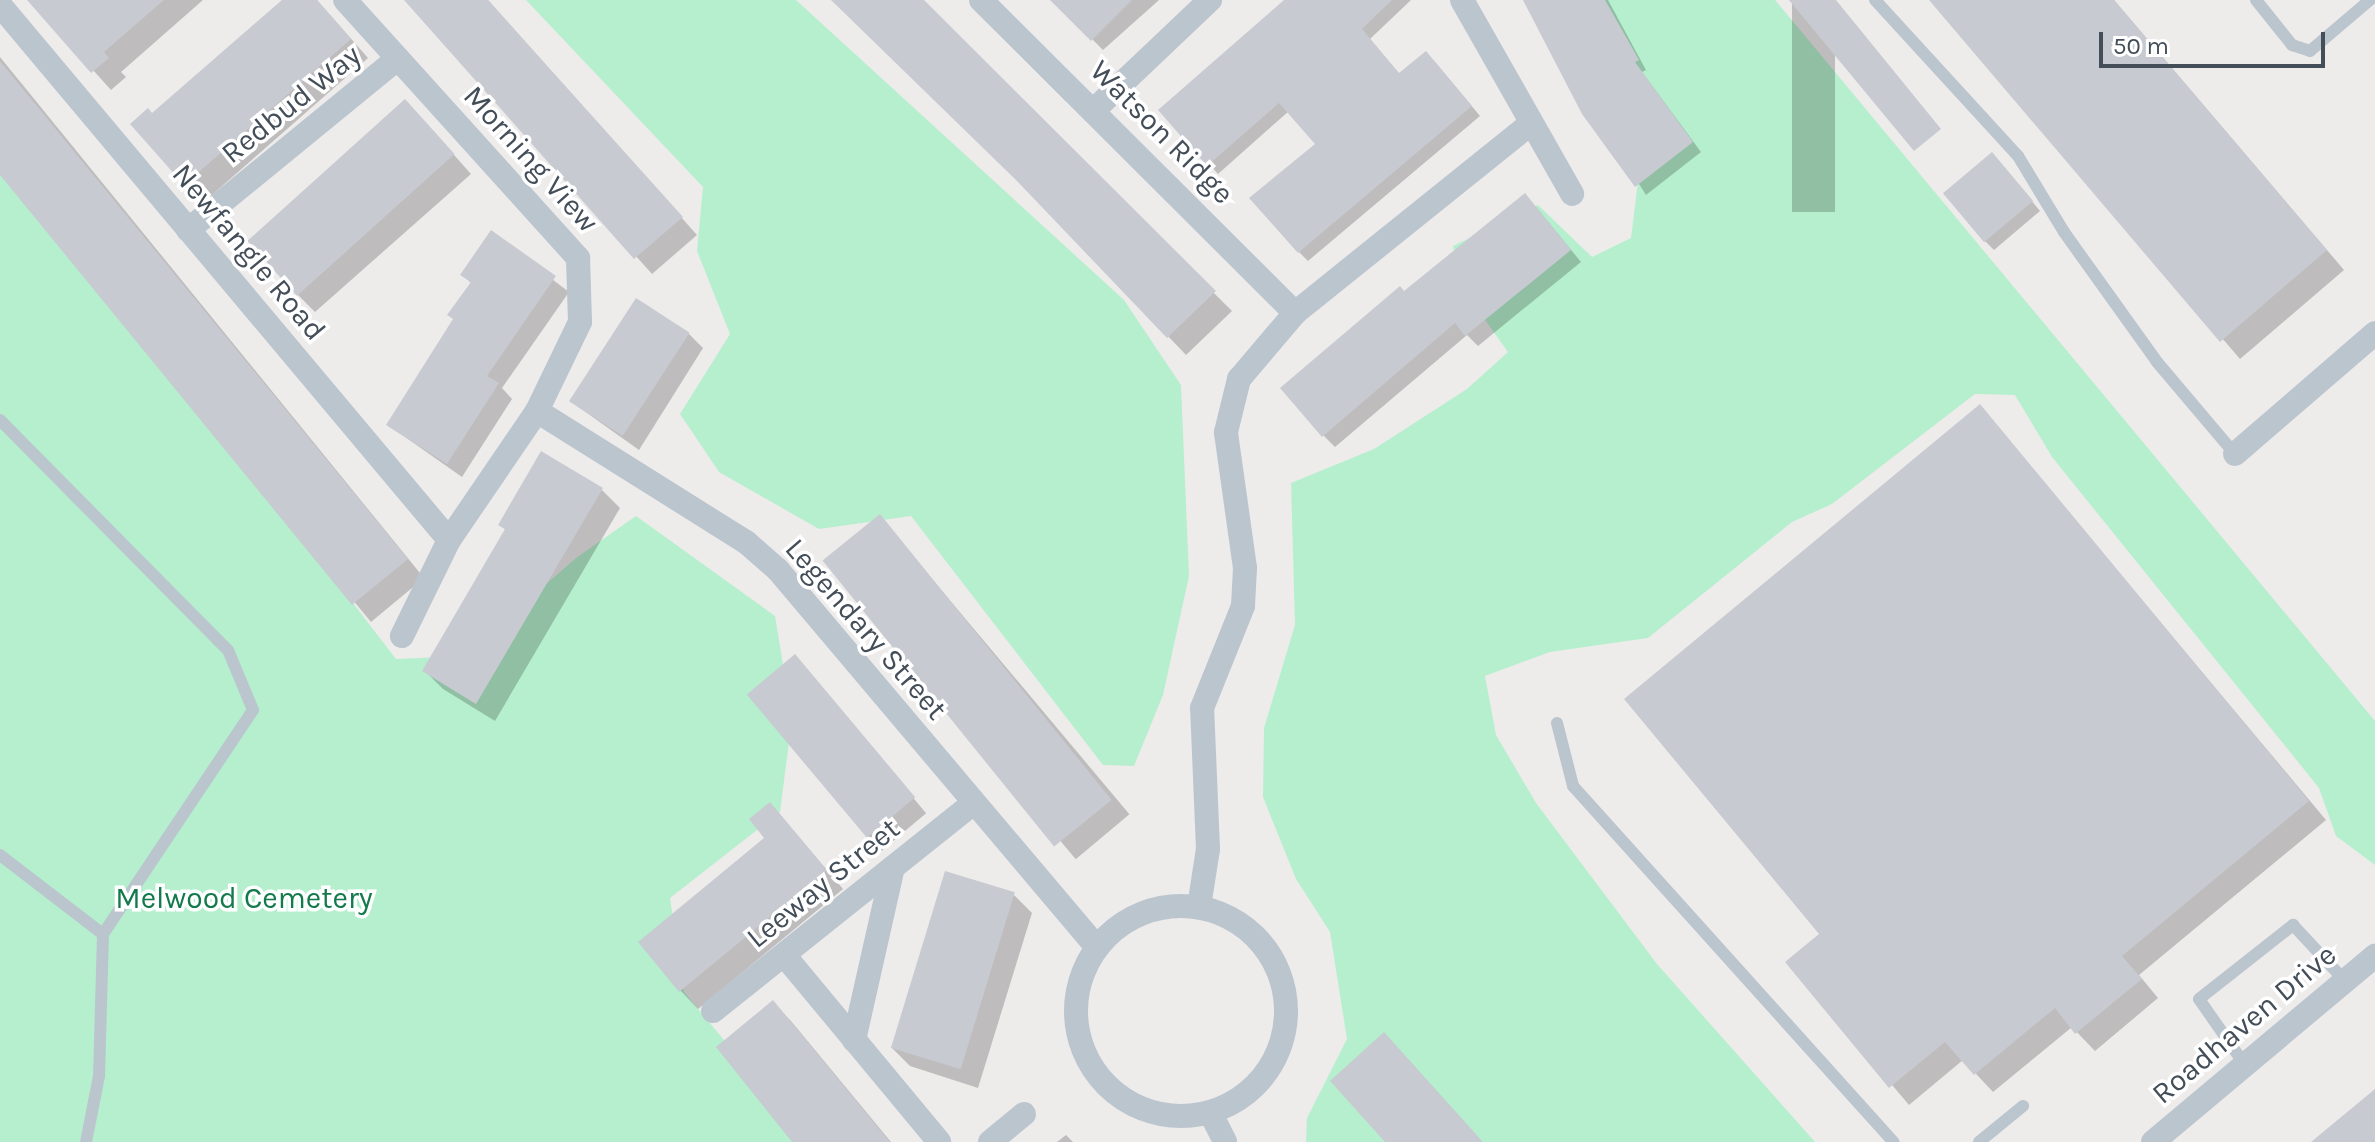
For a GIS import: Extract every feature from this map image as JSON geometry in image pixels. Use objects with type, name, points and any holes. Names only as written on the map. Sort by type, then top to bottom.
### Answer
[{"type":"street","name":"Morning View","points":[[345,0],[578,258],[580,322],[537,411],[449,540],[402,636]]},
{"type":"street","name":"Watson Ridge","points":[[981,0],[1295,313]]},
{"type":"street","points":[[1094,110],[1210,0]]},
{"type":"street","points":[[1462,0],[1529,125],[1572,194]]},
{"type":"street","name":"Newfangle Road","points":[[0,5],[449,540]]},
{"type":"street","name":"Redbud Way","points":[[188,230],[398,58]]},
{"type":"street","points":[[1199,907],[1208,849],[1202,708],[1243,606],[1245,568],[1226,432],[1230,404],[1239,379],[1295,313],[1529,125]]},
{"type":"street","points":[[2235,454],[2375,333]]},
{"type":"street","name":"Legendary Street","points":[[537,411],[746,542],[778,570],[972,804],[1097,947]]},
{"type":"street","name":"Leeway Street","points":[[713,1011],[972,804]]},
{"type":"street","points":[[854,1040],[893,867]]},
{"type":"street","points":[[1170,906],[1199,907],[1232,919],[1260,941],[1279,971],[1287,1005],[1283,1041],[1268,1073],[1243,1098],[1211,1114],[1178,1118],[1146,1111],[1117,1095],[1094,1071],[1080,1041],[1076,1009],[1082,976],[1097,947],[1142,913],[1170,906]]},
{"type":"street","points":[[784,955],[939,1142]]},
{"type":"street","name":"Roadhaven Drive","points":[[2153,1142],[2375,956]]},
{"type":"street","points":[[990,1142],[1024,1114]]},
{"type":"street","points":[[1211,1114],[1225,1142]]},
{"type":"lane","points":[[1875,0],[2018,156],[2064,232],[2157,362],[2235,454]]},
{"type":"lane","points":[[2256,0],[2292,45],[2310,51],[2370,0]]},
{"type":"lane","points":[[0,420],[228,650],[253,710],[103,934],[99,961],[99,1076],[86,1142]]},
{"type":"lane","points":[[1557,723],[1573,786],[1893,1142]]},
{"type":"lane","points":[[0,855],[103,934]]},
{"type":"lane","points":[[2245,1065],[2199,999],[2293,925],[2345,981]]},
{"type":"lane","points":[[1979,1142],[2023,1106]]},
{"type":"green space","points":[[526,0],[796,0],[1124,300],[1181,385],[1189,576],[1163,695],[1134,766],[1103,765],[911,516],[819,529],[719,472],[680,414],[730,334],[697,251],[703,187]]},
{"type":"green space","points":[[1525,0],[1775,0],[2375,721],[2375,865],[2336,836],[2319,788],[2052,457],[2015,395],[1975,394],[1832,504],[1792,522],[1648,638],[1550,652],[1485,676],[1496,735],[1536,803],[1657,964],[1815,1142],[1306,1142],[1307,1118],[1347,1039],[1330,932],[1296,879],[1263,797],[1264,728],[1295,625],[1291,483],[1374,449],[1467,389],[1508,352],[1463,289],[1453,246],[1538,205],[1592,257],[1631,238],[1638,182]]},
{"type":"green space","name":"Melwood Cemetery","points":[[0,130],[79,247],[396,659],[464,656],[576,558],[636,516],[775,616],[792,719],[780,812],[670,898],[684,992],[809,1142],[0,1142]]},
{"type":"building","points":[[27,0],[164,0],[104,52],[109,58],[91,73]]},
{"type":"building","points":[[282,0],[317,0],[351,39],[184,185],[130,124],[148,108],[152,113]]},
{"type":"building","points":[[404,0],[488,0],[683,217],[634,259]]},
{"type":"building","points":[[831,0],[924,0],[1216,291],[1167,338],[1017,181]]},
{"type":"building","points":[[1050,0],[1132,0],[1091,41]]},
{"type":"building","points":[[1284,0],[1392,0],[1362,29],[1399,73],[1426,51],[1472,106],[1298,253],[1249,198],[1315,144],[1279,103],[1207,166],[1158,110]]},
{"type":"building","points":[[1523,0],[1605,0],[1639,60],[1635,62],[1693,142],[1635,187],[1582,114]]},
{"type":"building","points":[[1789,0],[1836,0],[1941,129],[1914,151]]},
{"type":"building","points":[[1929,0],[2114,0],[2327,250],[2220,342]]},
{"type":"building","points":[[0,61],[408,559],[352,605],[0,175]]},
{"type":"building","points":[[405,99],[455,154],[297,296],[247,241]]},
{"type":"building","points":[[1992,152],[2033,201],[1984,242],[1943,193]]},
{"type":"building","points":[[1525,193],[1571,250],[1465,336],[1455,323],[1322,437],[1280,388],[1400,286],[1404,291]]},
{"type":"building","points":[[491,230],[556,276],[487,376],[499,383],[447,464],[386,425],[453,319],[447,315],[471,282],[460,275]]},
{"type":"building","points":[[636,298],[690,333],[623,436],[569,401]]},
{"type":"building","points":[[1980,404],[2309,801],[2122,956],[2142,979],[2075,1034],[2055,1008],[1974,1075],[1945,1042],[1889,1088],[1785,962],[1819,934],[1624,699]]},
{"type":"building","points":[[541,451],[603,488],[476,704],[422,671],[505,529],[498,525]]},
{"type":"building","points":[[880,514],[1112,800],[1054,847],[822,561]]},
{"type":"building","points":[[795,654],[915,797],[867,838],[747,694]]},
{"type":"building","points":[[770,802],[827,870],[679,992],[638,942],[764,838],[749,819]]},
{"type":"building","points":[[945,871],[1015,892],[961,1069],[891,1048]]},
{"type":"building","points":[[773,1000],[890,1142],[792,1142],[716,1047]]},
{"type":"building","points":[[1384,1032],[1483,1142],[1385,1142],[1330,1081]]},
{"type":"building","points":[[2375,1089],[2375,1142],[2311,1142]]}]
